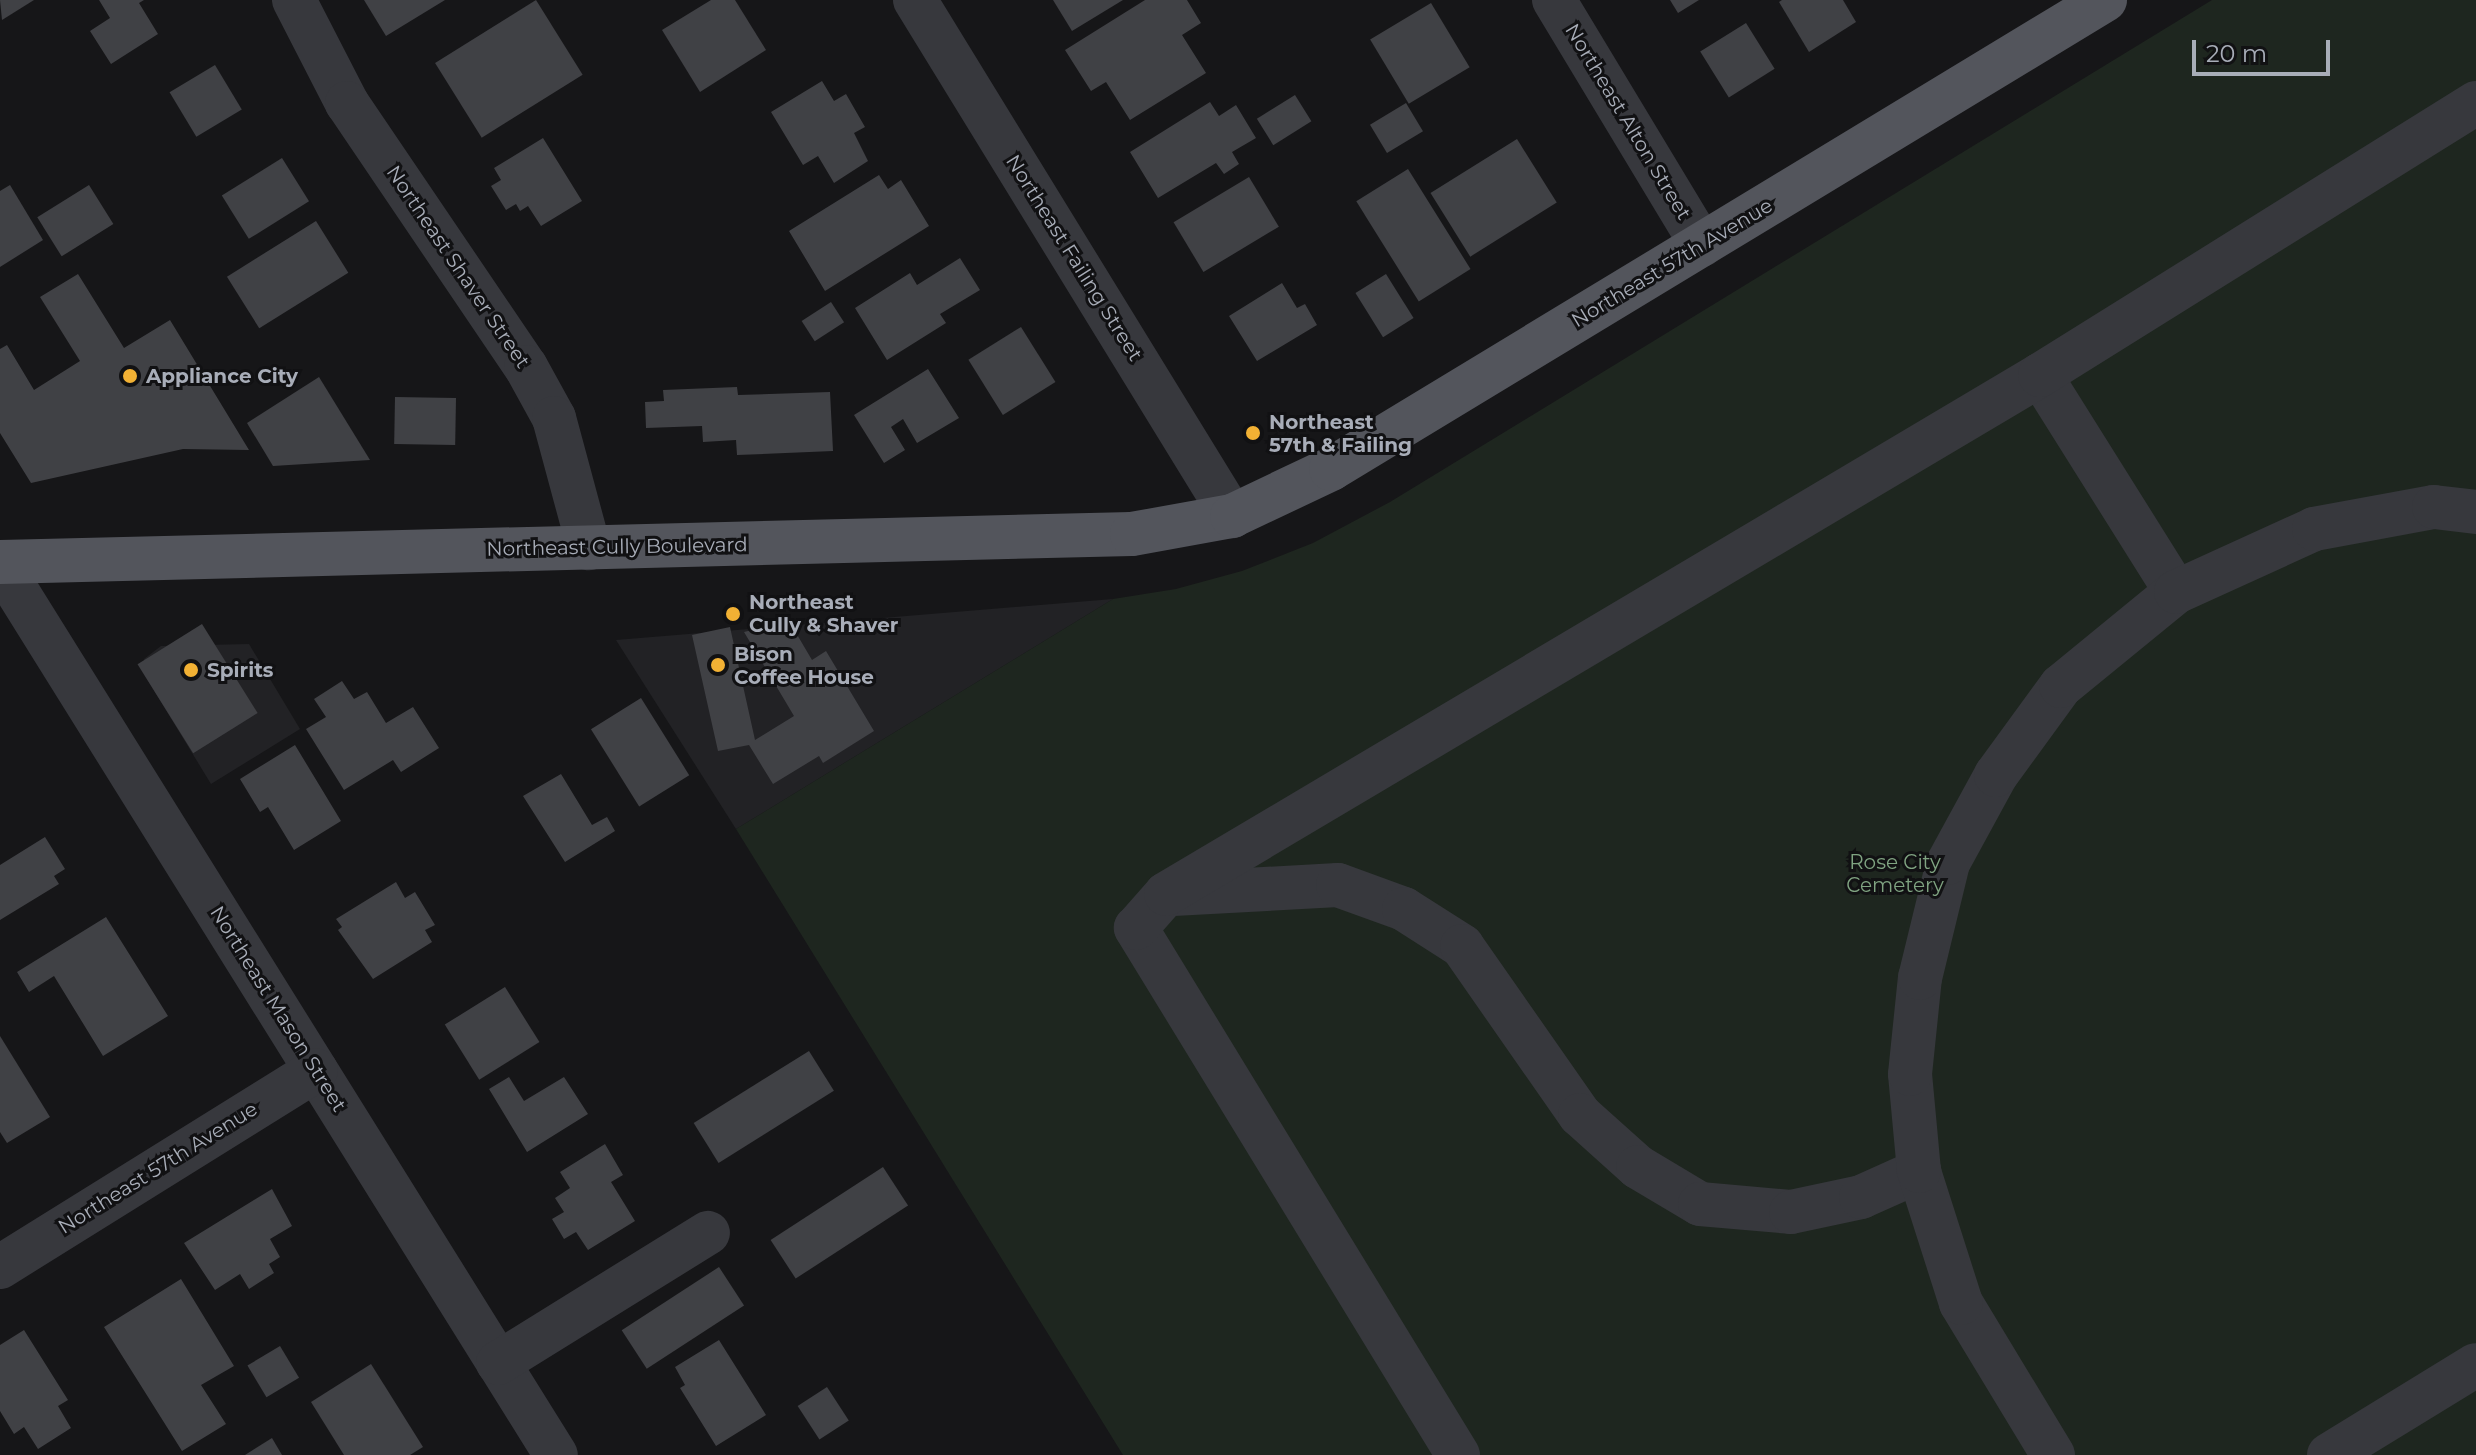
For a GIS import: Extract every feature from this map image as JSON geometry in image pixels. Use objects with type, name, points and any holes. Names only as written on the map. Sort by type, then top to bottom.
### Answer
[{"type":"main road","name":"Northeast 57th Avenue","points":[[1232,516],[1331,469],[2105,0]]},
{"type":"main road","name":"Northeast Cully Boulevard","points":[[0,563],[1132,534],[1232,516]]},
{"type":"street","name":"Northeast Shaver Street","points":[[294,0],[347,103],[519,356],[554,418],[589,548]]},
{"type":"street","name":"Northeast Failing Street","points":[[915,0],[1232,516]]},
{"type":"street","name":"Northeast Alton Street","points":[[1554,0],[1702,245]]},
{"type":"street","points":[[1458,1455],[1136,928],[1166,894],[2040,375],[2476,103]]},
{"type":"street","points":[[2040,375],[2176,592]]},
{"type":"street","points":[[2053,1455],[1961,1303],[1919,1171],[1910,1074],[1920,978],[1948,863],[1996,775],[2061,686],[2176,592],[2314,529],[2434,507],[2476,512]]},
{"type":"street","name":"Northeast Mason Street","points":[[0,563],[556,1455]]},
{"type":"street","points":[[1166,894],[1338,885],[1404,909],[1462,946],[1580,1115],[1638,1167],[1700,1204],[1791,1212],[1861,1197],[1919,1171]]},
{"type":"street","name":"Northeast 57th Avenue","points":[[0,1267],[316,1070]]},
{"type":"street","points":[[498,1363],[708,1233]]},
{"type":"street","points":[[2329,1455],[2476,1365]]},
{"type":"shaded area","points":[[1113,599],[736,829],[616,640]]},
{"type":"shaded area","points":[[249,644],[300,729],[211,784],[144,674],[144,659],[161,646]]},
{"type":"green space","name":"Rose City Cemetery","points":[[2212,0],[2476,0],[2476,1455],[1123,1455],[736,829],[1113,599],[1176,589],[1242,571],[1313,543],[1390,502]]},
{"type":"building","points":[[0,0],[34,0],[2,20]]},
{"type":"building","points":[[99,0],[144,0],[139,3],[158,34],[111,64],[90,31],[110,18]]},
{"type":"building","points":[[364,0],[445,0],[386,36]]},
{"type":"building","points":[[536,0],[583,75],[482,138],[435,63]]},
{"type":"building","points":[[711,0],[735,0],[766,50],[700,92],[662,30]]},
{"type":"building","points":[[1053,0],[1123,0],[1072,31]]},
{"type":"building","points":[[1145,0],[1187,0],[1201,23],[1182,35],[1206,73],[1130,120],[1106,82],[1091,91],[1065,50]]},
{"type":"building","points":[[1670,0],[1699,0],[1678,13]]},
{"type":"building","points":[[1843,0],[1856,22],[1809,52],[1779,2]]},
{"type":"building","points":[[1431,3],[1470,67],[1409,104],[1370,40]]},
{"type":"building","points":[[1746,23],[1775,69],[1729,97],[1700,52]]},
{"type":"building","points":[[215,65],[242,110],[196,137],[170,92]]},
{"type":"building","points":[[822,81],[834,101],[846,94],[865,127],[854,133],[868,161],[834,183],[818,156],[803,165],[771,112]]},
{"type":"building","points":[[1295,95],[1311,121],[1273,145],[1257,119]]},
{"type":"building","points":[[1210,102],[1219,116],[1236,105],[1256,138],[1232,152],[1239,164],[1224,174],[1216,163],[1158,198],[1130,152]]},
{"type":"building","points":[[1406,103],[1423,131],[1387,153],[1370,125]]},
{"type":"building","points":[[543,138],[582,201],[541,226],[528,206],[520,211],[516,204],[506,210],[491,186],[501,180],[494,168]]},
{"type":"building","points":[[1517,139],[1557,203],[1470,257],[1430,193]]},
{"type":"building","points":[[282,158],[309,201],[249,239],[222,196]]},
{"type":"building","points":[[1408,169],[1471,269],[1419,301],[1356,201]]},
{"type":"building","points":[[879,175],[888,189],[901,180],[929,226],[825,291],[789,231]]},
{"type":"building","points":[[1249,177],[1279,227],[1203,272],[1174,222]]},
{"type":"building","points":[[10,185],[43,240],[0,267],[0,191]]},
{"type":"building","points":[[89,185],[113,224],[62,256],[37,217]]},
{"type":"building","points":[[316,221],[348,273],[259,328],[227,277]]},
{"type":"building","points":[[960,258],[980,290],[940,314],[946,323],[887,360],[855,308],[910,273],[917,285]]},
{"type":"building","name":"Appliance City","points":[[78,274],[124,348],[170,320],[249,450],[183,449],[31,483],[0,433],[0,349],[7,345],[34,390],[80,361],[40,297]]},
{"type":"building","points":[[1386,274],[1414,318],[1383,337],[1355,293]]},
{"type":"building","points":[[1282,283],[1297,308],[1305,304],[1317,325],[1257,361],[1229,316]]},
{"type":"building","points":[[831,302],[844,322],[815,341],[802,321]]},
{"type":"building","points":[[1021,327],[1055,382],[1003,415],[968,360]]},
{"type":"building","points":[[928,369],[959,418],[917,443],[903,419],[891,427],[905,450],[884,463],[854,415]]},
{"type":"building","points":[[319,377],[370,460],[273,466],[247,423]]},
{"type":"building","points":[[737,387],[738,395],[830,392],[833,451],[737,455],[736,440],[703,442],[702,426],[646,428],[645,402],[664,401],[663,390]]},
{"type":"building","points":[[395,397],[456,398],[455,445],[394,444]]},
{"type":"building","points":[[789,621],[812,660],[826,651],[874,731],[823,763],[819,756],[773,784],[749,745],[718,751],[692,635],[730,627],[755,740],[794,716],[744,632]]},
{"type":"building","points":[[202,624],[258,713],[193,753],[138,664]]},
{"type":"building","points":[[342,681],[354,699],[367,692],[386,723],[413,707],[439,748],[401,772],[393,760],[344,790],[306,729],[326,717],[314,699]]},
{"type":"building","points":[[641,698],[689,775],[639,806],[591,729]]},
{"type":"building","points":[[295,745],[341,821],[294,850],[268,807],[260,812],[240,779]]},
{"type":"building","points":[[561,774],[592,825],[607,817],[615,831],[565,862],[523,796]]},
{"type":"building","points":[[45,837],[65,869],[54,876],[59,884],[0,920],[0,865]]},
{"type":"building","points":[[396,882],[405,898],[415,892],[435,925],[425,930],[432,942],[373,979],[338,930],[342,927],[336,919]]},
{"type":"building","points":[[106,917],[168,1016],[103,1056],[54,976],[29,992],[17,972]]},
{"type":"building","points":[[505,987],[539,1042],[479,1080],[445,1025]]},
{"type":"building","points":[[0,1036],[50,1117],[7,1143],[0,1132]]},
{"type":"building","points":[[809,1051],[834,1091],[719,1163],[694,1123]]},
{"type":"building","points":[[509,1077],[524,1101],[564,1077],[588,1114],[527,1152],[489,1089]]},
{"type":"building","points":[[605,1144],[623,1175],[611,1182],[635,1221],[588,1250],[576,1232],[564,1239],[552,1219],[564,1212],[555,1198],[570,1188],[560,1172]]},
{"type":"building","points":[[883,1167],[908,1206],[796,1279],[771,1240]]},
{"type":"building","points":[[272,1189],[292,1226],[270,1239],[280,1257],[269,1264],[274,1273],[249,1289],[240,1274],[215,1290],[184,1243]]},
{"type":"building","points":[[719,1267],[744,1306],[647,1369],[622,1330]]},
{"type":"building","points":[[181,1279],[234,1366],[201,1385],[226,1424],[182,1451],[104,1327]]},
{"type":"building","points":[[24,1330],[68,1400],[58,1406],[71,1428],[38,1449],[24,1427],[14,1434],[0,1411],[0,1345]]},
{"type":"building","points":[[719,1340],[766,1415],[716,1446],[680,1388],[685,1385],[675,1367]]},
{"type":"building","points":[[280,1346],[299,1378],[266,1397],[247,1366]]},
{"type":"building","points":[[371,1364],[423,1447],[410,1455],[344,1455],[311,1402]]},
{"type":"building","points":[[827,1387],[849,1421],[819,1440],[798,1406]]},
{"type":"building","points":[[272,1438],[282,1455],[245,1455]]},
{"type":"place","name":"Appliance City","points":[[130,376]]},
{"type":"place","name":"Northeast 57th & Failing","points":[[1253,433]]},
{"type":"place","name":"Northeast Cully & Shaver","points":[[733,614]]},
{"type":"place","name":"Bison Coffee House","points":[[718,665]]},
{"type":"place","name":"Spirits","points":[[191,670]]}]
